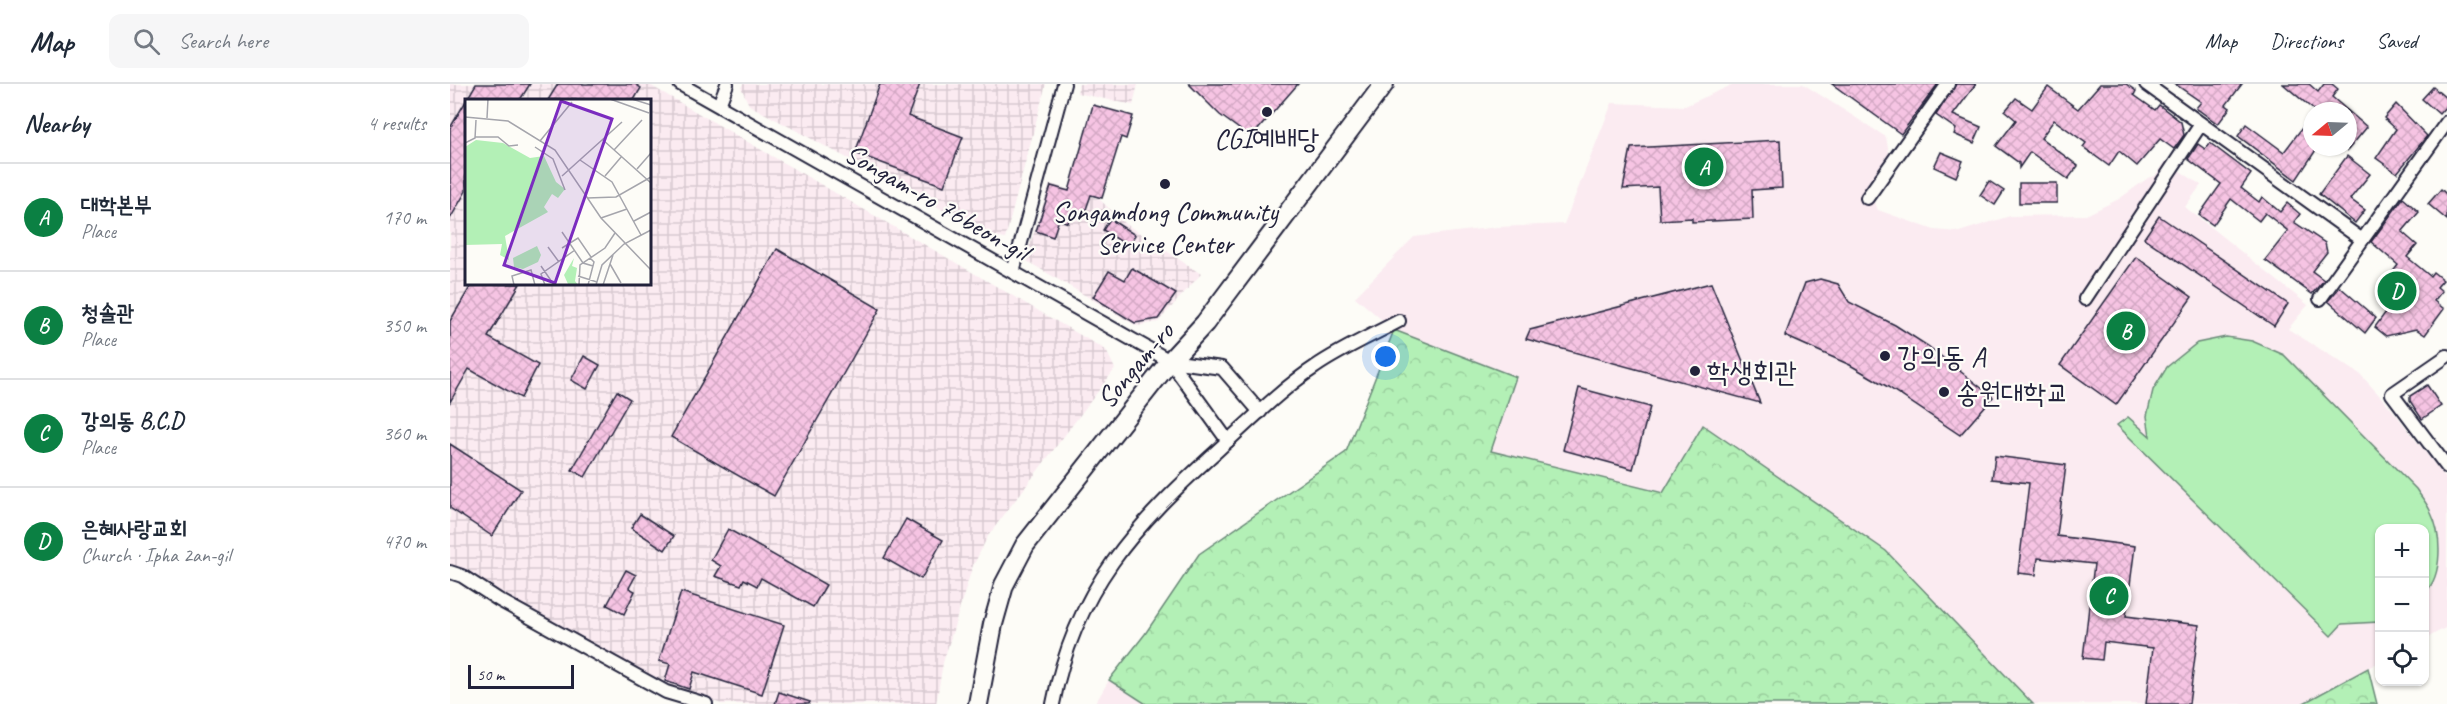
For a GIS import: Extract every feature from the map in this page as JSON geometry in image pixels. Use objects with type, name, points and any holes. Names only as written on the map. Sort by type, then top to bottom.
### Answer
[{"type":"main road","name":"Songam-ro","points":[[978,704],[993,624],[1004,585],[1025,545],[1170,362],[1205,323],[1384,84]]},
{"type":"street","name":"Songam-ro 76beon-gil","points":[[680,84],[1170,362]]},
{"type":"street","points":[[719,105],[727,84]]},
{"type":"street","points":[[1013,272],[1064,84]]},
{"type":"street","points":[[1867,198],[1948,84]]},
{"type":"street","points":[[2146,84],[2361,239]]},
{"type":"street","points":[[2085,299],[2201,124]]},
{"type":"street","points":[[2320,298],[2444,126]]},
{"type":"street","points":[[1053,704],[1057,683],[1080,615],[1106,569],[1154,509],[1260,412],[1313,368],[1399,321]]},
{"type":"street","points":[[2446,462],[2392,394],[2447,356]]},
{"type":"street","points":[[1170,362],[1222,368],[1260,412]]},
{"type":"street","points":[[1170,362],[1228,441]]},
{"type":"street","points":[[450,572],[462,576],[499,600],[666,692],[706,704]]},
{"type":"shaded area","points":[[450,84],[648,84],[1106,350],[1115,369],[988,536],[972,568],[943,663],[936,704],[722,704],[665,686],[450,568]]},
{"type":"shaded area","points":[[743,84],[1046,84],[1005,239],[991,236],[749,105],[741,87]]},
{"type":"shaded area","points":[[1079,84],[1138,84],[1133,105],[1077,93]]},
{"type":"shaded area","name":"송원대학교","points":[[1734,84],[1803,84],[1886,137],[1889,153],[1859,196],[1874,202],[1878,210],[1934,230],[1959,232],[2010,216],[2086,215],[2119,199],[2148,178],[2155,176],[2165,161],[2201,185],[2185,207],[2308,305],[2288,329],[2360,374],[2390,407],[2447,480],[2447,627],[2429,637],[2429,524],[2375,524],[2375,664],[2302,704],[2033,704],[1886,551],[1703,426],[1663,493],[1490,451],[1516,377],[1394,330],[1355,297],[1414,237],[1497,227],[1564,224],[1612,103],[1685,106]]},
{"type":"shaded area","points":[[1050,184],[1099,199],[1126,224],[1201,274],[1158,322],[1137,326],[1025,260]]},
{"type":"shaded area","points":[[1109,680],[1146,704],[1095,704]]},
{"type":"green space","points":[[1394,330],[1516,377],[1491,451],[1663,493],[1703,425],[1886,551],[2033,704],[1146,704],[1109,680],[1145,634],[1199,554],[1346,452]]},
{"type":"green space","points":[[2226,337],[2252,341],[2284,355],[2416,489],[2430,510],[2439,543],[2438,566],[2429,588],[2429,524],[2375,524],[2375,622],[2342,624],[2331,636],[2117,425],[2128,417],[2150,436],[2147,416],[2153,390],[2167,367],[2197,343]]},
{"type":"green space","points":[[2368,668],[2377,704],[2302,704]]},
{"type":"building","points":[[476,84],[530,84],[521,99],[468,99]]},
{"type":"building","points":[[558,84],[635,84],[641,88],[635,99],[549,99]]},
{"type":"building","points":[[880,84],[920,84],[908,116],[963,137],[944,186],[855,153]]},
{"type":"building","points":[[1189,84],[1298,84],[1255,133],[1246,134],[1220,115]]},
{"type":"building","points":[[1832,84],[1938,84],[1901,134]]},
{"type":"building","points":[[1956,84],[1976,84],[1953,115],[1981,127],[1974,143],[1954,134],[1956,129],[1936,115]]},
{"type":"building","points":[[2100,84],[2126,84],[2136,91],[2134,95],[2155,110],[2159,105],[2181,122],[2184,135],[2174,149],[2160,139],[2137,166],[2119,151],[2109,166],[2083,147],[2086,143],[2054,120],[2041,138],[2078,166],[2068,179],[2030,152],[2019,168],[2019,163],[1996,146],[2016,120],[2005,111],[2016,98],[2032,109],[2048,87],[2078,109]]},
{"type":"building","points":[[2175,84],[2242,84],[2226,105],[2230,108],[2218,124],[2196,108],[2201,102]]},
{"type":"building","points":[[2283,84],[2309,84],[2318,92],[2324,84],[2332,84],[2338,89],[2332,97],[2338,102],[2304,102]]},
{"type":"building","points":[[2433,87],[2447,99],[2447,105],[2439,114],[2422,99]]},
{"type":"building","points":[[465,103],[465,193],[450,219],[450,128]]},
{"type":"building","points":[[2396,104],[2427,136],[2397,173],[2376,158],[2396,129],[2384,118]]},
{"type":"building","points":[[1093,105],[1133,116],[1126,139],[1121,137],[1102,198],[1091,195],[1084,215],[1072,211],[1068,223],[1059,219],[1053,237],[1036,231],[1051,186],[1069,191]]},
{"type":"building","points":[[2357,118],[2367,127],[2357,139]]},
{"type":"building","points":[[2246,124],[2284,152],[2303,127],[2303,156],[2312,156],[2296,180],[2238,136]]},
{"type":"building","points":[[1780,140],[1782,188],[1752,190],[1753,219],[1692,222],[1692,218],[1660,220],[1658,187],[1623,189],[1631,148]]},
{"type":"building","points":[[2210,143],[2251,174],[2241,188],[2259,202],[2262,197],[2280,212],[2287,203],[2300,214],[2294,222],[2325,243],[2327,252],[2312,271],[2324,280],[2312,294],[2265,260],[2288,231],[2265,213],[2259,221],[2231,199],[2213,225],[2199,215],[2221,184],[2188,159],[2198,144],[2205,149]]},
{"type":"building","points":[[1941,152],[1963,161],[1956,177],[1934,167]]},
{"type":"building","points":[[2347,156],[2370,174],[2350,199],[2365,210],[2355,223],[2319,194]]},
{"type":"building","points":[[1989,181],[2004,191],[1995,205],[1980,195]]},
{"type":"building","points":[[2019,183],[2057,183],[2057,203],[2019,203]]},
{"type":"building","points":[[2441,189],[2447,195],[2447,220],[2428,204]]},
{"type":"building","points":[[2403,198],[2419,212],[2402,232],[2417,245],[2407,257],[2430,276],[2433,272],[2443,280],[2437,287],[2442,291],[2434,301],[2444,309],[2425,335],[2416,329],[2386,336],[2375,327],[2396,298],[2386,291],[2390,285],[2386,281],[2398,265],[2371,242]]},
{"type":"building","points":[[2159,216],[2288,304],[2274,326],[2144,238]]},
{"type":"building","points":[[1110,219],[1135,235],[1128,246],[1103,230]]},
{"type":"building","points":[[777,249],[880,309],[774,496],[671,437]]},
{"type":"building","points":[[2136,257],[2192,297],[2116,405],[2060,365]]},
{"type":"building","points":[[1132,268],[1176,294],[1158,319],[1135,323],[1093,297],[1109,271],[1125,280]]},
{"type":"building","name":"강의동 A","points":[[1820,279],[1838,284],[1849,302],[1895,325],[1928,346],[1993,397],[1960,435],[1888,387],[1850,365],[1785,336],[1805,283]]},
{"type":"building","name":"학생회관","points":[[1711,283],[1760,403],[1526,339],[1530,330]]},
{"type":"building","points":[[471,285],[519,285],[488,337],[538,365],[521,398],[469,369],[450,402],[450,321]]},
{"type":"building","points":[[2340,287],[2376,318],[2365,333],[2328,301]]},
{"type":"building","points":[[584,356],[600,365],[587,389],[571,380]]},
{"type":"building","points":[[2427,385],[2441,406],[2422,419],[2410,401],[2410,396]]},
{"type":"building","points":[[1579,388],[1650,407],[1633,469],[1563,450]]},
{"type":"building","points":[[617,391],[630,399],[585,477],[572,470]]},
{"type":"building","points":[[450,444],[521,490],[492,536],[450,508]]},
{"type":"building","points":[[1995,456],[2066,465],[2057,536],[2135,546],[2126,616],[2199,625],[2189,704],[2146,704],[2153,648],[2104,642],[2102,660],[2083,658],[2094,564],[2038,558],[2036,575],[2018,573],[2029,483],[1992,479]]},
{"type":"building","points":[[640,514],[674,536],[665,550],[631,528]]},
{"type":"building","points":[[906,519],[943,540],[921,579],[884,558]]},
{"type":"building","points":[[728,529],[826,585],[813,607],[761,578],[757,586],[744,579],[741,585],[715,576],[721,566],[711,560]]},
{"type":"building","points":[[626,570],[636,575],[629,588],[635,591],[624,614],[607,605]]},
{"type":"building","points":[[681,592],[784,625],[762,694],[694,672],[689,689],[665,681],[670,664],[659,661]]},
{"type":"building","points":[[779,692],[810,702],[809,704],[775,704]]},
{"type":"place","name":"CGI예배당","points":[[1267,112]]},
{"type":"place","name":"대학본부","points":[[1704,167]]},
{"type":"place","name":"Songamdong Community Service Center","points":[[1165,184]]},
{"type":"place","name":"은혜사랑교회","points":[[2397,291]]},
{"type":"place","name":"청솔관","points":[[2126,331]]},
{"type":"place","name":"강의동 A","points":[[1885,356]]},
{"type":"place","name":"학생회관","points":[[1695,371]]},
{"type":"place","name":"송원대학교","points":[[1944,392]]},
{"type":"place","name":"강의동 B,C,D","points":[[2109,596]]}]
